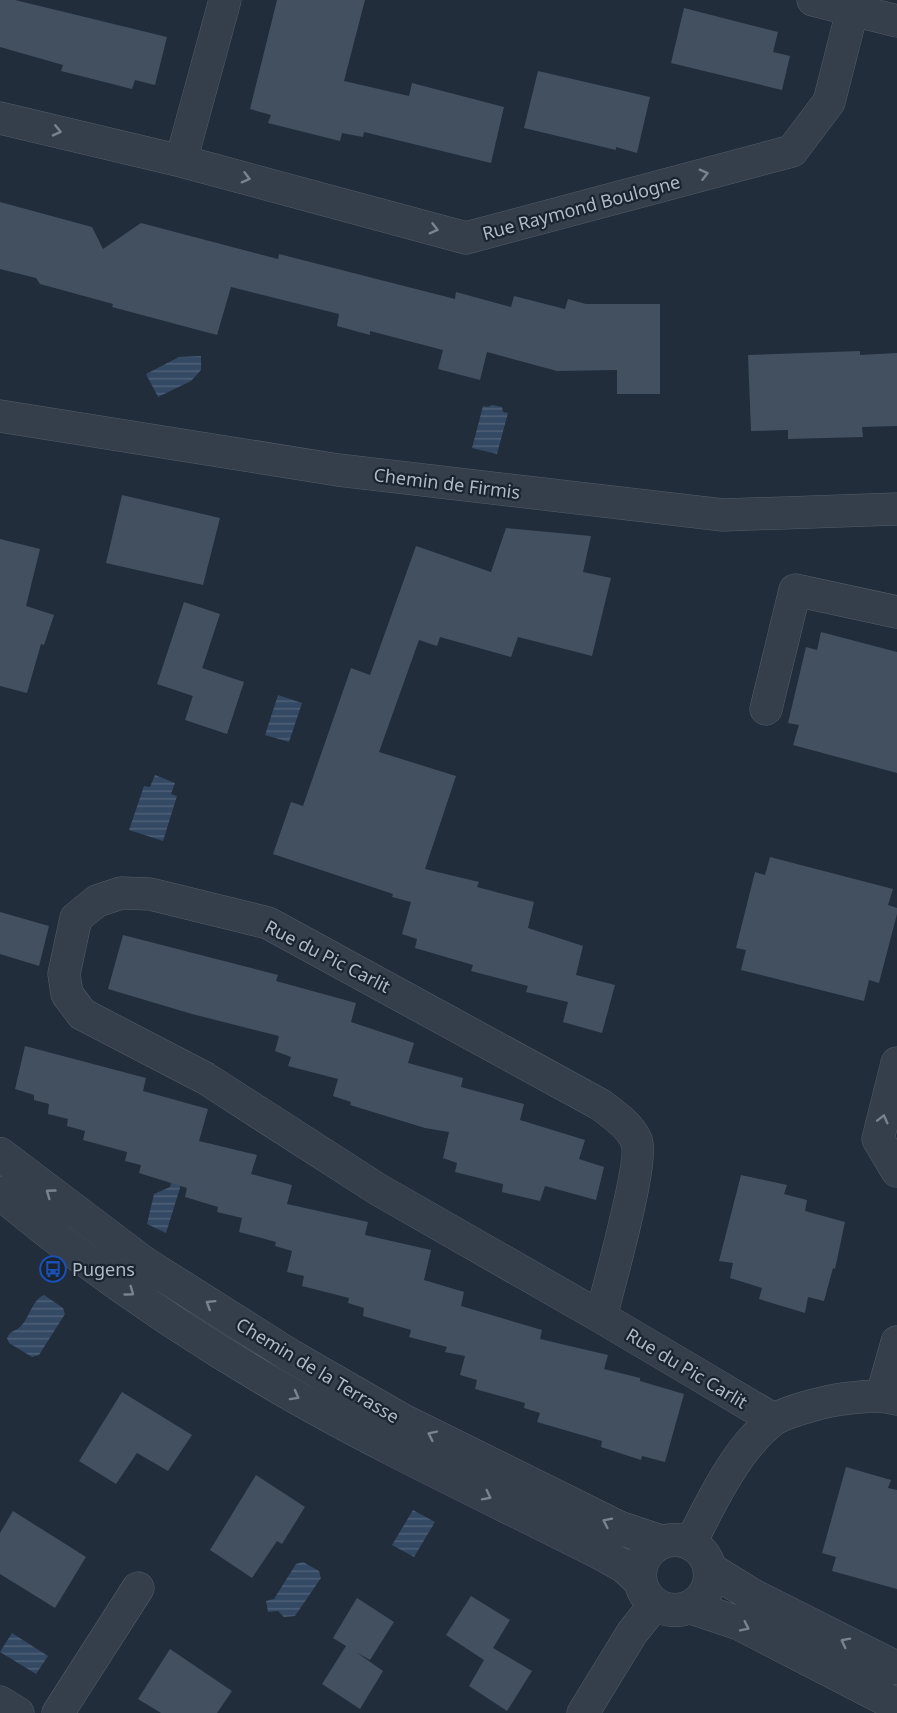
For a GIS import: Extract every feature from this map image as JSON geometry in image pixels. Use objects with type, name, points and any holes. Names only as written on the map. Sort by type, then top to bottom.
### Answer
[{"type":"street","points":[[181,161],[225,0]]},
{"type":"street","points":[[813,0],[854,4],[897,21]]},
{"type":"street","name":"Rue Raymond Boulogne","points":[[0,118],[181,161],[466,238],[792,151],[829,102],[854,4]]},
{"type":"street","name":"Chemin de Firmis","points":[[0,416],[338,471],[723,515],[897,509]]},
{"type":"street","points":[[765,709],[795,590],[897,612]]},
{"type":"street","name":"Rue du Pic Carlit","points":[[601,1317],[637,1170],[637,1142],[625,1123],[601,1105],[268,923],[150,894],[121,893],[97,901],[76,918],[64,974],[67,994],[82,1014],[205,1078],[379,1190],[773,1419]]},
{"type":"street","points":[[897,1064],[878,1139],[897,1171]]},
{"type":"street","name":"Chemin de la Terrasse","points":[[0,1154],[144,1263],[291,1356],[402,1420],[621,1528],[687,1552],[752,1595],[897,1668]]},
{"type":"street","name":"Chemin de la Terrasse","points":[[0,1193],[77,1254],[142,1300],[280,1388],[353,1428],[604,1555],[624,1567],[647,1593],[672,1610],[690,1607],[738,1623],[897,1705]]},
{"type":"street","points":[[687,1552],[712,1501],[740,1454],[773,1419],[827,1401],[889,1397],[897,1342]]},
{"type":"street","points":[[583,1713],[632,1633],[647,1593],[639,1571],[642,1562],[653,1547],[687,1552],[710,1581],[700,1600],[690,1607]]},
{"type":"street","points":[[58,1713],[138,1588]]},
{"type":"street","points":[[0,1702],[18,1713]]},
{"type":"water","points":[[201,356],[201,370],[191,381],[158,397],[146,374],[179,357]]},
{"type":"water","points":[[483,406],[502,407],[503,412],[508,413],[497,454],[472,448]]},
{"type":"water","points":[[278,695],[302,703],[289,742],[265,735]]},
{"type":"water","points":[[155,775],[175,783],[171,794],[177,796],[163,841],[129,830],[144,786],[150,787]]},
{"type":"water","points":[[174,1172],[184,1175],[166,1233],[147,1224],[154,1194],[170,1187]]},
{"type":"water","points":[[44,1295],[63,1308],[65,1314],[39,1355],[32,1357],[9,1343],[7,1338],[10,1333],[21,1326],[34,1305]]},
{"type":"water","points":[[413,1510],[435,1522],[414,1557],[392,1545]]},
{"type":"water","points":[[303,1562],[319,1571],[321,1578],[295,1616],[284,1617],[278,1611],[268,1612],[266,1601],[274,1599],[296,1564]]},
{"type":"water","points":[[12,1633],[48,1656],[36,1674],[0,1652]]},
{"type":"building","points":[[0,0],[15,0],[167,37],[155,85],[135,80],[132,89],[61,71],[63,65],[0,47]]},
{"type":"building","points":[[277,0],[365,0],[344,81],[409,96],[412,83],[504,107],[491,163],[364,132],[363,137],[342,133],[340,141],[268,123],[271,115],[250,109]]},
{"type":"building","points":[[684,8],[778,32],[773,52],[790,56],[782,90],[671,63]]},
{"type":"building","points":[[538,71],[650,97],[637,153],[524,128]]},
{"type":"building","points":[[0,202],[92,227],[103,249],[141,223],[278,259],[279,254],[455,299],[456,292],[511,307],[514,296],[565,309],[568,299],[586,304],[660,304],[660,394],[617,394],[617,370],[557,371],[487,352],[480,380],[438,369],[443,350],[370,331],[370,335],[337,326],[339,314],[231,287],[217,335],[112,307],[113,304],[40,284],[36,278],[0,269]]},
{"type":"building","points":[[860,351],[860,355],[897,353],[897,426],[862,427],[863,437],[788,439],[788,430],[751,431],[748,355]]},
{"type":"building","points":[[122,495],[220,518],[203,585],[106,563]]},
{"type":"building","points":[[506,528],[591,536],[583,572],[611,578],[592,656],[518,637],[511,657],[440,637],[437,646],[419,640],[379,752],[456,776],[425,869],[479,882],[477,887],[534,902],[528,928],[583,946],[576,975],[615,985],[602,1033],[563,1022],[568,1002],[526,992],[528,986],[471,971],[473,965],[415,948],[417,939],[402,934],[411,902],[273,854],[291,802],[303,806],[351,668],[370,675],[416,546],[491,572]]},
{"type":"building","points":[[0,539],[40,549],[26,606],[54,615],[44,645],[41,644],[27,693],[0,686]]},
{"type":"building","points":[[184,602],[220,614],[193,696],[157,684]]},
{"type":"building","points":[[821,632],[897,652],[897,773],[793,745],[799,725],[788,723],[806,647],[817,650]]},
{"type":"building","points":[[202,668],[244,682],[227,734],[185,720]]},
{"type":"building","points":[[770,857],[893,889],[888,905],[897,908],[897,914],[879,983],[869,980],[864,1001],[741,970],[746,950],[736,948],[755,872],[765,875]]},
{"type":"building","points":[[0,912],[49,926],[39,966],[0,954]]},
{"type":"building","points":[[123,935],[278,975],[276,981],[356,1003],[351,1022],[414,1043],[408,1063],[463,1078],[461,1087],[524,1104],[520,1120],[585,1140],[579,1159],[604,1167],[596,1200],[545,1186],[540,1201],[502,1192],[503,1184],[455,1172],[457,1163],[443,1158],[449,1132],[425,1128],[350,1105],[351,1102],[333,1096],[338,1079],[288,1066],[291,1057],[275,1051],[279,1036],[192,1014],[108,989]]},
{"type":"building","points":[[25,1046],[146,1078],[143,1091],[208,1109],[199,1141],[257,1155],[251,1174],[292,1185],[287,1204],[368,1222],[365,1235],[431,1250],[424,1280],[464,1292],[461,1306],[542,1330],[540,1339],[608,1355],[604,1369],[640,1378],[640,1381],[684,1394],[665,1462],[642,1456],[641,1460],[601,1447],[602,1441],[537,1422],[540,1413],[524,1408],[525,1403],[475,1389],[477,1380],[460,1375],[465,1356],[445,1352],[447,1347],[409,1337],[411,1330],[363,1316],[364,1308],[348,1303],[349,1298],[302,1286],[304,1276],[287,1272],[292,1251],[275,1246],[276,1242],[239,1232],[242,1218],[217,1212],[218,1207],[185,1197],[187,1188],[139,1173],[141,1165],[125,1161],[127,1152],[83,1140],[85,1131],[67,1126],[68,1119],[48,1114],[49,1104],[34,1100],[34,1095],[15,1089]]},
{"type":"building","points":[[741,1175],[787,1185],[784,1194],[807,1200],[805,1211],[845,1222],[835,1269],[833,1268],[824,1301],[808,1297],[805,1313],[759,1299],[762,1288],[730,1278],[733,1263],[719,1261]]},
{"type":"building","points":[[122,1392],[192,1435],[168,1471],[137,1453],[116,1484],[79,1461]]},
{"type":"building","points":[[846,1467],[891,1480],[888,1488],[897,1490],[897,1589],[832,1571],[836,1557],[822,1553]]},
{"type":"building","points":[[256,1475],[305,1507],[282,1544],[277,1541],[252,1578],[210,1550]]},
{"type":"building","points":[[13,1511],[86,1557],[55,1608],[0,1574],[0,1533]]},
{"type":"building","points":[[471,1596],[510,1620],[493,1648],[532,1671],[507,1711],[469,1686],[484,1660],[446,1635]]},
{"type":"building","points":[[357,1598],[394,1622],[370,1660],[356,1652],[383,1671],[360,1709],[322,1684],[346,1646],[333,1638]]},
{"type":"building","points":[[170,1649],[232,1691],[217,1713],[161,1713],[138,1699]]},
{"type":"place","name":"Pugens","points":[[53,1269]]}]
